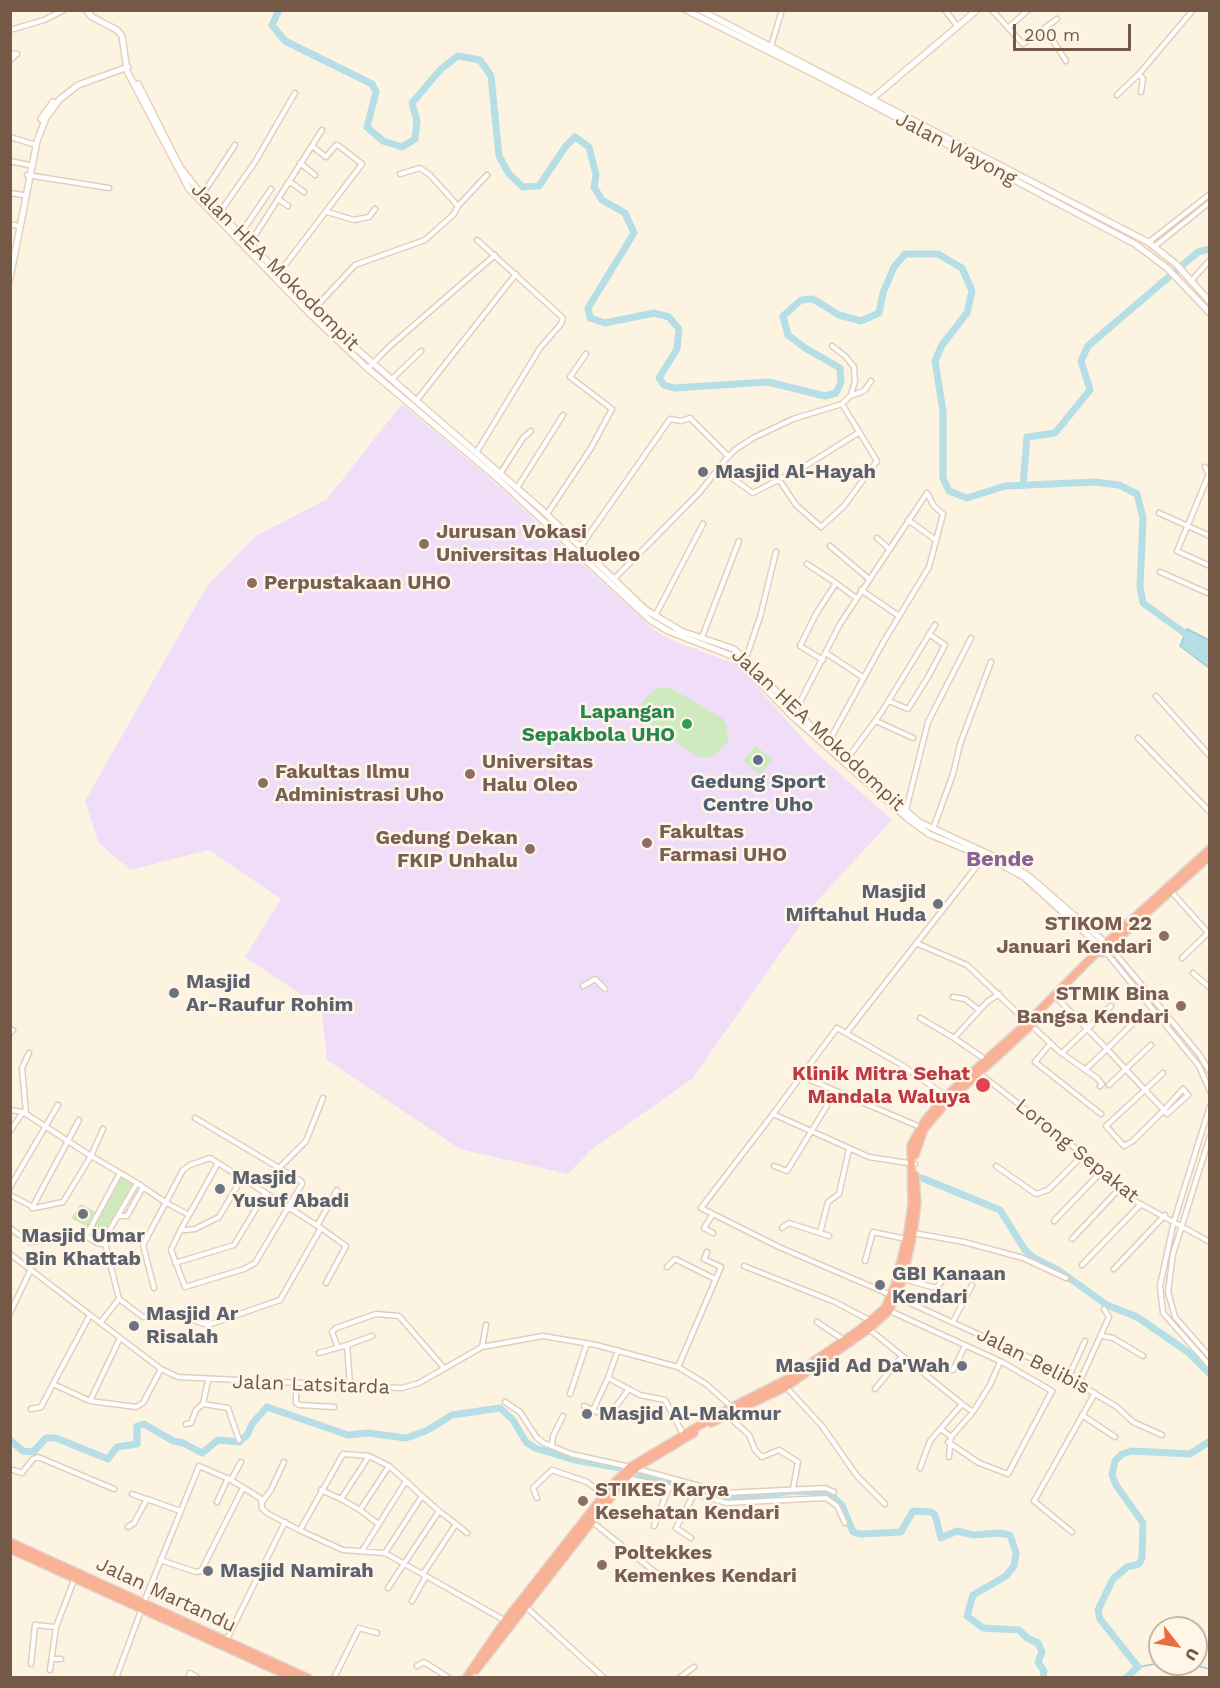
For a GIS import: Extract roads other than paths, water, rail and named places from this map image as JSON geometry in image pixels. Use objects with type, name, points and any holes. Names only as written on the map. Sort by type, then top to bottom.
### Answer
[{"type":"highway","points":[[1169,889],[1209,849]]},
{"type":"highway","points":[[645,1460],[734,1409],[786,1388],[889,1311],[914,1233],[917,1203],[911,1145],[920,1127],[945,1096],[979,1073],[1105,947],[1209,856]]},
{"type":"highway","points":[[466,1677],[524,1605],[604,1494],[632,1468],[683,1434],[779,1384],[870,1325],[885,1308],[903,1279],[912,1204],[913,1165],[916,1146],[924,1129],[986,1060],[1058,999],[1105,947]]},
{"type":"highway","points":[[471,1677],[505,1621],[590,1521],[624,1476]]},
{"type":"highway","name":"Jalan Martandu","points":[[10,1542],[107,1590]]},
{"type":"highway","name":"Jalan Martandu","points":[[10,1549],[75,1579],[107,1590],[226,1641],[293,1677]]},
{"type":"highway","name":"Jalan Martandu","points":[[143,1605],[262,1660],[308,1677]]},
{"type":"street","points":[[10,30],[44,20],[64,10]]},
{"type":"street","points":[[10,278],[29,165],[46,117],[69,91],[78,85],[128,67],[120,33],[92,17],[86,10]]},
{"type":"street","name":"Jalan Wayong","points":[[686,10],[1148,242],[1176,264],[1209,303]]},
{"type":"street","name":"Jalan Wayong","points":[[700,10],[873,98],[1135,244],[1170,271],[1209,313]]},
{"type":"street","points":[[771,46],[782,10]]},
{"type":"street","points":[[945,10],[959,28]]},
{"type":"street","points":[[873,98],[959,28],[977,10]]},
{"type":"street","points":[[992,10],[1023,44],[1057,19]]},
{"type":"street","points":[[1008,28],[1028,10]]},
{"type":"street","points":[[1116,95],[1139,74],[1193,10]]},
{"type":"street","points":[[1046,28],[1066,61]]},
{"type":"street","points":[[10,53],[17,54],[10,60]]},
{"type":"street","name":"Jalan HEA Mokodompit","points":[[128,67],[180,167],[202,195],[241,233],[271,270],[279,273],[299,299],[314,309],[370,366],[416,401],[556,528],[660,627],[727,646],[746,658],[795,713],[886,797],[933,830],[1010,864],[1037,885],[1105,947]]},
{"type":"street","name":"Jalan HEA Mokodompit","points":[[128,67],[163,143],[189,189],[370,366],[547,514],[556,528],[581,546],[614,579],[620,589],[655,617],[741,661],[886,797],[930,834],[1012,870],[1037,885]]},
{"type":"street","points":[[1139,74],[1143,80],[1141,92]]},
{"type":"street","points":[[219,212],[255,162],[295,93]]},
{"type":"street","points":[[250,243],[322,130]]},
{"type":"street","points":[[10,137],[35,145]]},
{"type":"street","points":[[202,195],[235,144]]},
{"type":"street","points":[[10,266],[35,145]]},
{"type":"street","points":[[279,273],[362,164],[339,146],[336,145],[326,157],[312,146]]},
{"type":"street","points":[[10,161],[29,165]]},
{"type":"street","points":[[300,163],[315,175]]},
{"type":"street","points":[[400,174],[422,169],[458,206]]},
{"type":"street","points":[[29,175],[109,188]]},
{"type":"street","points":[[314,309],[355,265],[431,237],[475,185],[487,175]]},
{"type":"street","points":[[289,181],[304,192]]},
{"type":"street","points":[[241,233],[271,189]]},
{"type":"street","points":[[10,194],[23,195]]},
{"type":"street","points":[[1148,242],[1209,194]]},
{"type":"street","points":[[278,199],[288,207]]},
{"type":"street","points":[[1154,247],[1209,202]]},
{"type":"street","points":[[327,212],[344,218],[363,220],[369,217],[375,209]]},
{"type":"street","points":[[10,225],[18,226]]},
{"type":"street","points":[[476,453],[540,348],[563,321],[562,315],[477,240]]},
{"type":"street","points":[[370,366],[495,255]]},
{"type":"street","points":[[1191,281],[1209,260]]},
{"type":"street","points":[[416,401],[516,273]]},
{"type":"street","points":[[1204,296],[1209,291]]},
{"type":"street","points":[[832,346],[845,356],[854,368],[855,381],[850,396]]},
{"type":"street","points":[[391,380],[421,351]]},
{"type":"street","points":[[547,514],[591,448],[612,409],[571,378],[586,354]]},
{"type":"street","points":[[614,579],[699,493],[728,456],[753,438],[771,429],[842,404],[850,396],[864,391],[871,381]]},
{"type":"street","points":[[778,478],[796,505],[823,527],[844,506],[876,465],[874,454],[858,433],[842,404]]},
{"type":"street","points":[[517,489],[563,415]]},
{"type":"street","points":[[581,546],[670,419],[681,421],[690,418],[728,456]]},
{"type":"street","points":[[500,474],[523,438],[531,431]]},
{"type":"street","points":[[718,468],[753,494],[778,478],[807,465],[858,433]]},
{"type":"street","points":[[1205,467],[1209,474],[1177,551],[1209,566]]},
{"type":"street","points":[[795,713],[856,598],[927,493],[934,506],[943,514],[929,567],[828,743]]},
{"type":"street","points":[[1159,513],[1209,536]]},
{"type":"street","points":[[908,520],[936,540]]},
{"type":"street","points":[[655,617],[703,524]]},
{"type":"street","points":[[877,538],[888,548]]},
{"type":"street","points":[[701,640],[739,542]]},
{"type":"street","points":[[830,546],[869,579]]},
{"type":"street","points":[[746,658],[758,624],[776,552]]},
{"type":"street","points":[[807,564],[856,598]]},
{"type":"street","points":[[1160,572],[1209,594]]},
{"type":"street","points":[[823,660],[800,646],[816,614],[836,583]]},
{"type":"street","points":[[861,590],[899,616]]},
{"type":"street","points":[[847,759],[876,721],[935,625]]},
{"type":"street","points":[[889,701],[908,709],[928,677],[945,645],[929,633]]},
{"type":"street","points":[[905,811],[928,722],[972,638]]},
{"type":"street","points":[[826,653],[864,678]]},
{"type":"street","points":[[933,830],[953,774],[960,744],[991,662]]},
{"type":"street","points":[[1156,696],[1209,756]]},
{"type":"street","points":[[876,721],[913,738]]},
{"type":"street","points":[[1138,738],[1209,812]]},
{"type":"street","points":[[847,1032],[984,857]]},
{"type":"street","points":[[1169,889],[1209,934],[1182,958]]},
{"type":"street","points":[[916,943],[965,963],[1032,1021],[1050,1044],[1097,1078],[1102,1084],[1100,1086]]},
{"type":"street","points":[[1105,947],[1198,1054],[1209,1072]]},
{"type":"street","points":[[1105,947],[1198,1066],[1209,1091]]},
{"type":"street","points":[[1193,973],[1209,988]]},
{"type":"street","points":[[583,986],[595,979],[605,989]]},
{"type":"street","points":[[954,1038],[979,1010],[999,994]]},
{"type":"street","points":[[953,997],[965,999],[979,1010]]},
{"type":"street","points":[[1058,999],[1107,1049],[1126,1069],[1145,1090],[1164,1110],[1170,1114],[1188,1092],[1184,1089],[1164,1110],[1126,1146],[1106,1128],[1145,1090],[1163,1073]]},
{"type":"street","points":[[1064,1051],[1111,1006]]},
{"type":"street","points":[[920,1018],[986,1060]]},
{"type":"street","points":[[1087,1068],[1132,1024]]},
{"type":"street","points":[[713,1233],[704,1228],[713,1214],[701,1208],[836,1029],[847,1032],[900,1064],[945,1096]]},
{"type":"street","points":[[1050,1044],[1035,1062],[1101,1114]]},
{"type":"street","points":[[1109,1086],[1151,1045]]},
{"type":"street","points":[[10,1131],[24,1112],[22,1068],[29,1053]]},
{"type":"street","name":"Lorong Sepakat","points":[[979,1073],[1141,1204],[1209,1242]]},
{"type":"street","points":[[801,1076],[920,1127]]},
{"type":"street","points":[[774,1166],[787,1171],[836,1091]]},
{"type":"street","points":[[279,1168],[306,1141],[323,1098]]},
{"type":"street","points":[[10,1187],[58,1105]]},
{"type":"street","points":[[1209,1106],[1174,1221],[1165,1258],[1160,1300],[1170,1323],[1209,1366]]},
{"type":"street","points":[[10,1110],[24,1112],[91,1156],[189,1215]]},
{"type":"street","points":[[773,1114],[849,1149],[874,1158],[913,1165]]},
{"type":"street","points":[[195,1118],[302,1182],[252,1265],[185,1287],[171,1249],[218,1163]]},
{"type":"street","points":[[32,1208],[79,1120]]},
{"type":"street","points":[[10,1195],[32,1208],[45,1207],[65,1200],[91,1156],[103,1129]]},
{"type":"street","points":[[1209,1136],[1170,1270],[1168,1292],[1170,1306],[1194,1342],[1209,1357]]},
{"type":"street","points":[[820,1233],[828,1202],[839,1194],[849,1149]]},
{"type":"street","points":[[996,1166],[1036,1194],[1048,1190],[1083,1155]]},
{"type":"street","points":[[154,1288],[143,1245],[185,1168],[205,1159],[218,1163],[346,1246],[326,1283]]},
{"type":"street","points":[[1054,1221],[1102,1171]]},
{"type":"street","points":[[86,1236],[120,1173]]},
{"type":"street","points":[[182,1229],[195,1229],[219,1217],[242,1178]]},
{"type":"street","points":[[137,1183],[106,1236],[106,1245],[119,1299],[143,1317],[180,1316],[204,1325],[213,1324],[279,1300],[337,1190]]},
{"type":"street","points":[[118,1216],[127,1216],[143,1187]]},
{"type":"street","points":[[1072,1239],[1120,1188]]},
{"type":"street","points":[[175,1263],[234,1245],[266,1194]]},
{"type":"street","points":[[1082,1265],[1141,1204]]},
{"type":"street","name":"Jalan Belibis","points":[[713,1214],[779,1248],[953,1322],[1069,1377],[1121,1410],[1133,1422],[1162,1435]]},
{"type":"street","points":[[1114,1269],[1164,1215]]},
{"type":"street","points":[[782,1228],[785,1223],[789,1223],[829,1236]]},
{"type":"street","points":[[10,1228],[29,1242],[86,1236],[97,1244],[106,1245]]},
{"type":"street","points":[[865,1261],[873,1232],[907,1240]]},
{"type":"street","points":[[914,1233],[964,1242],[1023,1258],[1066,1278]]},
{"type":"street","points":[[678,1367],[721,1267],[704,1259],[707,1251]]},
{"type":"street","name":"Jalan Latsitarda","points":[[10,1254],[161,1369],[178,1377],[208,1381],[402,1388],[419,1383],[482,1347],[543,1336],[618,1350],[678,1367],[706,1384],[734,1409]]},
{"type":"street","points":[[667,1267],[675,1259],[715,1279]]},
{"type":"street","points":[[744,1266],[835,1302],[870,1325],[902,1356],[973,1412]]},
{"type":"street","points":[[10,1313],[31,1269]]},
{"type":"street","points":[[903,1279],[932,1287],[937,1287],[943,1280]]},
{"type":"street","points":[[953,1322],[972,1285]]},
{"type":"street","points":[[101,1323],[119,1299]]},
{"type":"street","points":[[1079,1383],[1102,1336],[1109,1315],[1104,1309]]},
{"type":"street","points":[[889,1311],[1000,1362],[1048,1388],[1052,1393],[1009,1472],[1002,1473],[979,1463],[948,1442]]},
{"type":"street","points":[[338,1348],[333,1332],[336,1328],[376,1314],[399,1316],[444,1368]]},
{"type":"street","points":[[31,1409],[41,1407],[90,1315]]},
{"type":"street","points":[[817,1322],[844,1340]]},
{"type":"street","points":[[482,1347],[486,1325]]},
{"type":"street","points":[[319,1353],[372,1336]]},
{"type":"street","points":[[1102,1336],[1113,1338],[1143,1356]]},
{"type":"street","points":[[90,1401],[120,1338]]},
{"type":"street","points":[[1069,1377],[1085,1341]]},
{"type":"street","points":[[570,1394],[587,1343]]},
{"type":"street","points":[[347,1345],[350,1385]]},
{"type":"street","points":[[953,1370],[965,1346]]},
{"type":"street","points":[[593,1410],[618,1350]]},
{"type":"street","points":[[875,1389],[902,1356]]},
{"type":"street","points":[[949,1457],[948,1442],[973,1412],[990,1385],[1000,1362]]},
{"type":"street","points":[[53,1384],[90,1401],[140,1406],[161,1369]]},
{"type":"street","points":[[608,1378],[644,1396],[665,1400],[683,1434]]},
{"type":"street","points":[[186,1424],[191,1423],[196,1410],[203,1404],[208,1381]]},
{"type":"street","points":[[296,1383],[296,1403],[299,1406],[334,1407]]},
{"type":"street","points":[[786,1388],[822,1426],[857,1476],[885,1504]]},
{"type":"street","points":[[584,1406],[609,1417],[629,1389]]},
{"type":"street","points":[[1072,1532],[1034,1501],[1095,1393]]},
{"type":"street","points":[[505,1402],[520,1412],[537,1438],[571,1454],[725,1493],[825,1488],[834,1492]]},
{"type":"street","points":[[203,1404],[228,1408],[239,1440]]},
{"type":"street","points":[[920,1468],[930,1441],[962,1404]]},
{"type":"street","points":[[727,1415],[749,1435],[755,1450],[762,1457],[779,1450],[798,1462],[793,1489]]},
{"type":"street","points":[[1082,1415],[1115,1437]]},
{"type":"street","points":[[552,1445],[553,1436],[563,1416]]},
{"type":"street","points":[[941,1429],[951,1437]]},
{"type":"street","points":[[299,1530],[343,1454],[369,1456],[389,1466],[467,1533]]},
{"type":"street","points":[[341,1499],[369,1456]]},
{"type":"street","points":[[10,1469],[22,1473],[33,1459],[38,1457],[114,1488]]},
{"type":"street","points":[[217,1502],[241,1462]]},
{"type":"street","points":[[262,1502],[271,1490],[284,1462]]},
{"type":"street","points":[[116,1677],[160,1560],[199,1466],[229,1479],[262,1502],[264,1510],[299,1530],[338,1549],[385,1553],[505,1621]]},
{"type":"street","points":[[360,1510],[389,1466]]},
{"type":"street","points":[[537,1498],[533,1488],[552,1470],[587,1482],[604,1494]]},
{"type":"street","points":[[624,1476],[669,1487],[693,1496],[727,1503],[826,1498],[837,1506],[845,1523]]},
{"type":"street","points":[[362,1551],[377,1523],[406,1481]]},
{"type":"street","points":[[654,1526],[669,1487]]},
{"type":"street","points":[[160,1560],[196,1572],[201,1571],[243,1488]]},
{"type":"street","points":[[321,1490],[360,1510],[377,1523]]},
{"type":"street","points":[[132,1494],[180,1511]]},
{"type":"street","points":[[385,1553],[422,1496]]},
{"type":"street","points":[[692,1538],[676,1528],[693,1496]]},
{"type":"street","points":[[128,1527],[134,1523],[147,1499]]},
{"type":"street","points":[[388,1588],[439,1510]]},
{"type":"street","points":[[590,1521],[665,1580]]},
{"type":"street","points":[[226,1641],[285,1522]]},
{"type":"street","points":[[412,1601],[424,1575],[456,1524]]},
{"type":"street","points":[[50,1670],[56,1628],[75,1579]]},
{"type":"street","points":[[524,1605],[604,1677]]},
{"type":"street","points":[[31,1664],[35,1625],[56,1628]]},
{"type":"street","points":[[334,1677],[359,1628],[377,1633]]},
{"type":"street","points":[[52,1659],[61,1659]]},
{"type":"street","points":[[417,1666],[424,1662],[450,1677]]},
{"type":"street","points":[[679,1677],[694,1667]]},
{"type":"street","points":[[188,1677],[190,1673],[198,1677]]},
{"type":"water","points":[[1187,629],[1209,640],[1209,668],[1180,646]]},
{"type":"waterway","points":[[279,10],[272,25],[285,41],[372,84],[376,92],[367,127],[383,141],[402,147],[415,139],[417,121],[412,103],[441,69],[458,56],[480,60],[491,76],[499,156],[509,174],[523,187],[539,186],[566,146],[575,137],[589,147],[596,175],[594,187],[602,200],[625,213],[634,233],[588,308],[590,318],[605,323],[654,313],[669,317],[679,329],[677,349],[659,378],[664,385],[674,388],[768,382],[825,396],[836,393],[841,382],[840,368],[805,348],[788,335],[783,316],[801,300],[813,299],[839,315],[861,321],[879,313],[883,293],[894,267],[905,254],[938,254],[962,268],[972,291],[967,313],[942,345],[935,361],[943,411],[943,478],[949,491],[967,498],[1005,486],[1096,482],[1119,485],[1137,494],[1143,518],[1140,586],[1143,603],[1190,637]]},
{"type":"waterway","points":[[1023,486],[1027,437],[1055,433],[1090,390],[1081,361],[1088,346],[1198,252],[1210,249]]},
{"type":"waterway","points":[[922,1178],[1000,1210],[1025,1250],[1034,1258],[1058,1270],[1107,1305],[1137,1317],[1188,1352],[1210,1374]]},
{"type":"waterway","points":[[10,1440],[23,1451],[33,1452],[46,1438],[56,1438],[108,1459],[117,1447],[137,1444],[137,1426],[144,1424],[173,1441],[183,1443],[202,1453],[218,1440],[239,1442],[247,1435],[252,1424],[267,1407],[348,1435],[368,1433],[406,1438],[426,1431],[452,1415],[500,1408],[513,1420],[526,1442],[535,1448],[575,1460],[620,1468],[642,1478],[672,1481],[726,1498],[747,1498],[792,1491],[828,1492],[842,1505],[853,1532],[860,1534],[901,1532],[913,1511],[931,1512],[935,1515],[941,1538],[957,1531],[973,1535],[999,1533],[1010,1535],[1016,1553],[1014,1566],[1006,1576],[973,1595],[967,1616],[983,1628],[1019,1630],[1027,1638],[1038,1643],[1042,1652],[1038,1662],[1044,1671],[1043,1678]]},
{"type":"waterway","points":[[1126,1678],[1138,1667],[1100,1619],[1098,1610],[1113,1579],[1127,1567],[1139,1564],[1142,1558],[1143,1523],[1116,1485],[1112,1475],[1115,1461],[1122,1454],[1132,1451],[1190,1454],[1210,1441]]},
{"type":"waterway","points":[[1138,1667],[1148,1665]]},
{"type":"place","name":"Masjid Al-Hayah","points":[[703,472]]},
{"type":"place","name":"Jurusan Vokasi Universitas Haluoleo","points":[[424,544]]},
{"type":"place","name":"Perpustakaan UHO","points":[[252,583]]},
{"type":"place","name":"Lapangan Sepakbola UHO","points":[[687,724]]},
{"type":"place","name":"Gedung Sport Centre Uho","points":[[758,760]]},
{"type":"place","name":"Universitas Halu Oleo","points":[[470,774]]},
{"type":"place","name":"Fakultas Ilmu Administrasi Uho","points":[[263,783]]},
{"type":"place","name":"Fakultas Farmasi UHO","points":[[647,843]]},
{"type":"place","name":"Gedung Dekan FKIP Unhalu","points":[[530,849]]},
{"type":"place","name":"Masjid Miftahul Huda","points":[[938,904]]},
{"type":"place","name":"STIKOM 22 Januari Kendari","points":[[1164,936]]},
{"type":"place","name":"Masjid Ar-Raufur Rohim","points":[[174,993]]},
{"type":"place","name":"STMIK Bina Bangsa Kendari","points":[[1181,1006]]},
{"type":"place","name":"Klinik Mitra Sehat Mandala Waluya","points":[[983,1085]]},
{"type":"place","name":"Masjid Yusuf Abadi","points":[[220,1189]]},
{"type":"place","name":"Masjid Umar Bin Khattab","points":[[83,1214]]},
{"type":"place","name":"GBI Kanaan Kendari","points":[[880,1285]]},
{"type":"place","name":"Masjid Ar Risalah","points":[[134,1326]]},
{"type":"place","name":"Masjid Ad Da'Wah","points":[[962,1366]]},
{"type":"place","name":"Masjid Al-Makmur","points":[[587,1414]]},
{"type":"place","name":"STIKES Karya Kesehatan Kendari","points":[[583,1501]]},
{"type":"place","name":"Poltekkes Kemenkes Kendari","points":[[602,1565]]},
{"type":"place","name":"Masjid Namirah","points":[[208,1571]]},
{"type":"district","name":"Bende","points":[[1000,860]]}]
